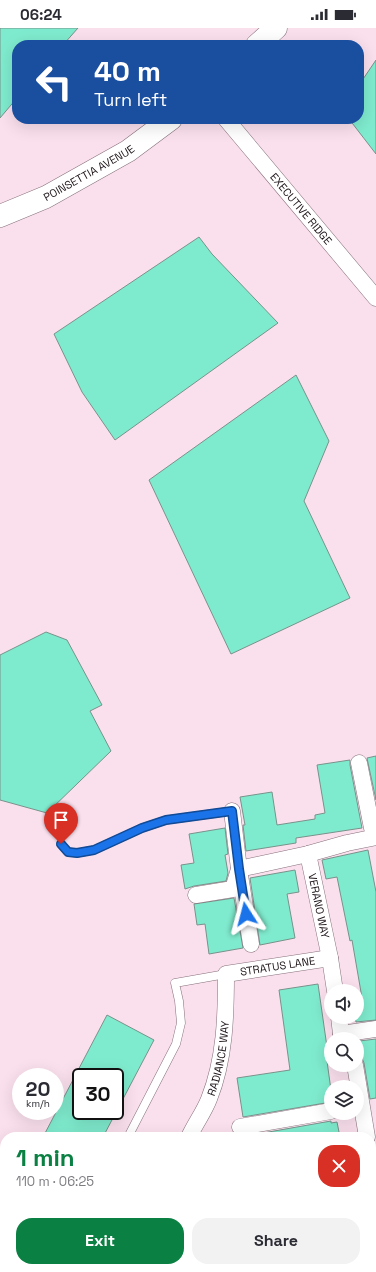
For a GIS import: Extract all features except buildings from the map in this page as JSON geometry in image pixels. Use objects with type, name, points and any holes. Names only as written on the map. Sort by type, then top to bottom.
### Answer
[{"type":"main road","points":[[263,40],[276,28]]},
{"type":"main road","name":"POINSETTIA AVENUE","points":[[0,216],[46,197],[128,151],[164,124]]},
{"type":"street","name":"EXECUTIVE RIDGE","points":[[230,124],[376,298]]},
{"type":"street","points":[[239,869],[308,854],[347,842],[376,836],[372,828],[360,763]]},
{"type":"street","points":[[232,811],[239,869],[251,944]]},
{"type":"street","name":"VERANO WAY","points":[[308,854],[330,958],[334,984]]},
{"type":"street","points":[[196,896],[233,889],[239,869]]},
{"type":"street","name":"STRATUS LANE","points":[[226,974],[330,958]]},
{"type":"street","name":"RADIANCE WAY","points":[[192,1132],[209,1099],[219,1066],[225,1024],[226,974]]},
{"type":"street","points":[[364,1032],[376,1029]]},
{"type":"street","points":[[240,1127],[324,1112]]},
{"type":"street","points":[[363,1120],[366,1132]]},
{"type":"lane","points":[[61,844],[68,852],[77,853],[94,850],[142,828],[166,820],[232,811]]},
{"type":"lane","points":[[131,1132],[176,1044],[181,1024],[179,1001],[175,983],[226,974]]},
{"type":"route","points":[[61,844],[68,852],[86,852],[94,850],[142,828],[166,820],[232,811],[246,914]]}]
